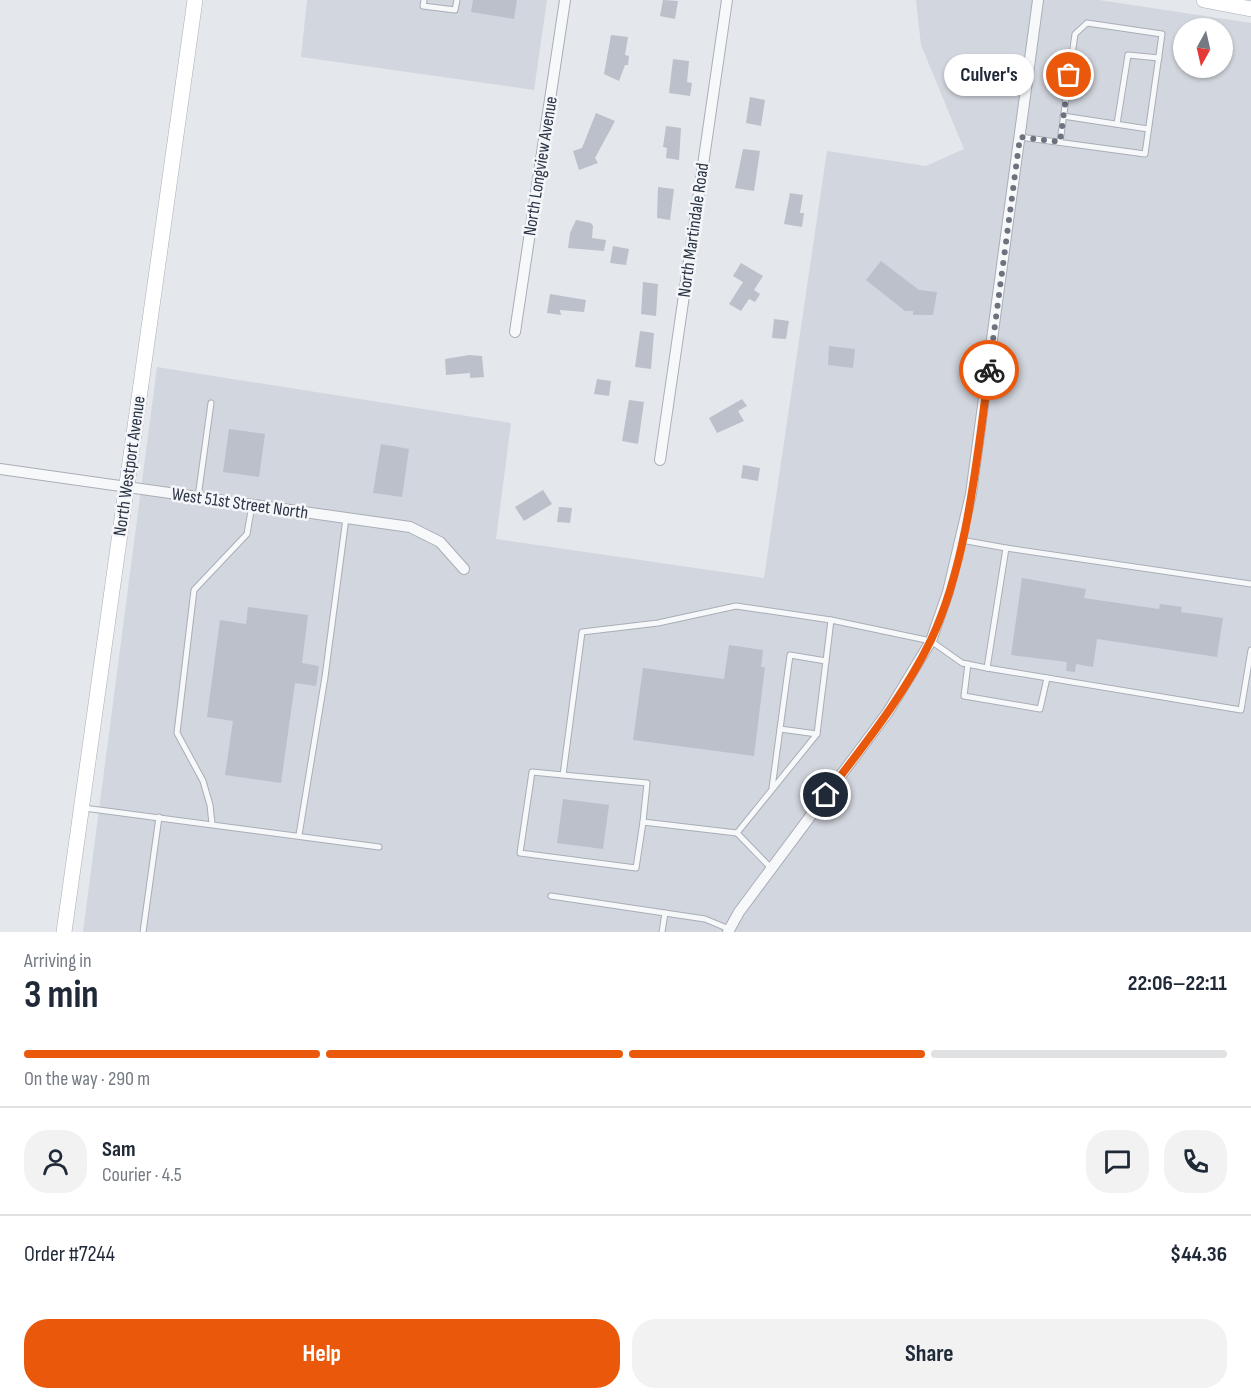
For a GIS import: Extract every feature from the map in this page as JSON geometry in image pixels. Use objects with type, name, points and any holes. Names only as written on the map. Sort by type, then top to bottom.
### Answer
[{"type":"main road","name":"North Westport Avenue","points":[[64,932],[195,0]]},
{"type":"main road","points":[[1204,0],[1251,9]]},
{"type":"street","name":"North Longview Avenue","points":[[515,332],[566,0]]},
{"type":"street","name":"North Martindale Road","points":[[660,460],[727,0]]},
{"type":"street","points":[[728,931],[771,868],[888,712],[931,640],[948,592],[961,540],[981,432],[1038,0]]},
{"type":"street","name":"West 51st Street North","points":[[0,469],[410,527],[440,542],[464,569]]},
{"type":"lane","points":[[424,0],[423,6],[455,10],[457,0]]},
{"type":"lane","points":[[1020,137],[1145,154],[1162,34],[1086,23],[1075,34],[1060,142]]},
{"type":"lane","points":[[1117,124],[1128,55],[1159,58]]},
{"type":"lane","points":[[1063,116],[1148,129]]},
{"type":"lane","points":[[198,497],[211,403]]},
{"type":"lane","points":[[212,824],[210,805],[202,781],[177,733],[194,590],[247,534],[252,505]]},
{"type":"lane","points":[[299,835],[323,688],[346,518]]},
{"type":"lane","points":[[961,540],[1251,584]]},
{"type":"lane","points":[[987,668],[1006,548]]},
{"type":"lane","points":[[562,775],[582,632],[658,623],[736,606],[831,620],[931,640],[962,663],[1241,710],[1251,650]]},
{"type":"lane","points":[[736,834],[817,734],[831,620]]},
{"type":"lane","points":[[772,789],[790,656],[826,660]]},
{"type":"lane","points":[[968,664],[964,696],[1040,709],[1047,678]]},
{"type":"lane","points":[[780,729],[817,734]]},
{"type":"lane","points":[[532,772],[647,783],[643,822],[636,868],[520,853],[532,772]]},
{"type":"lane","points":[[82,808],[379,847]]},
{"type":"lane","points":[[143,932],[159,817]]},
{"type":"lane","points":[[643,822],[736,834],[771,868]]},
{"type":"lane","points":[[551,896],[705,919],[728,931]]},
{"type":"lane","points":[[662,932],[664,913]]},
{"type":"shaded area","points":[[307,0],[547,0],[534,90],[301,57]]},
{"type":"shaded area","points":[[916,0],[1099,0],[1218,18],[1173,18],[1173,78],[1233,78],[1233,20],[1251,23],[1251,932],[83,932],[157,367],[511,423],[496,539],[764,578],[827,151],[926,166],[964,149],[921,45]]},
{"type":"building","points":[[473,0],[517,0],[514,19],[471,12]]},
{"type":"building","points":[[663,0],[678,1],[675,19],[660,16]]},
{"type":"building","points":[[611,35],[628,37],[625,55],[629,56],[628,65],[625,65],[619,81],[604,74]]},
{"type":"building","points":[[673,59],[689,61],[687,82],[692,83],[690,96],[669,93]]},
{"type":"building","points":[[750,97],[765,100],[761,126],[746,123]]},
{"type":"building","points":[[596,113],[615,121],[595,158],[598,163],[579,170],[573,151],[582,148]]},
{"type":"building","points":[[666,126],[681,128],[679,160],[666,158],[667,148],[663,147]]},
{"type":"building","points":[[743,149],[760,151],[754,191],[735,188]]},
{"type":"building","points":[[658,187],[674,189],[670,220],[657,218]]},
{"type":"building","points":[[790,193],[803,195],[800,213],[804,213],[802,227],[784,224]]},
{"type":"building","points":[[576,220],[591,223],[592,238],[606,240],[604,251],[568,248],[570,233]]},
{"type":"building","points":[[613,246],[629,249],[626,265],[610,263]]},
{"type":"building","points":[[881,261],[919,290],[937,292],[933,315],[913,315],[913,311],[905,311],[866,280]]},
{"type":"building","points":[[741,263],[763,276],[754,290],[760,294],[755,302],[749,299],[741,311],[729,304],[743,282],[733,276]]},
{"type":"building","points":[[643,282],[658,284],[656,316],[641,314]]},
{"type":"building","points":[[550,294],[586,300],[584,312],[560,310],[561,315],[547,313]]},
{"type":"building","points":[[774,319],[789,321],[786,339],[772,338]]},
{"type":"building","points":[[640,331],[654,333],[651,369],[635,367]]},
{"type":"building","points":[[829,346],[855,349],[853,368],[828,365]]},
{"type":"building","points":[[469,355],[482,356],[484,377],[470,378],[470,373],[446,375],[445,359]]},
{"type":"building","points":[[597,379],[611,381],[609,396],[594,394]]},
{"type":"building","points":[[742,399],[747,406],[738,411],[744,421],[717,433],[709,418]]},
{"type":"building","points":[[629,400],[644,402],[638,444],[622,441]]},
{"type":"building","points":[[229,429],[265,434],[259,477],[223,472]]},
{"type":"building","points":[[381,444],[409,449],[402,497],[373,493]]},
{"type":"building","points":[[743,465],[760,468],[758,481],[741,478]]},
{"type":"building","points":[[543,490],[552,504],[524,521],[515,507]]},
{"type":"building","points":[[559,507],[572,508],[570,523],[557,522]]},
{"type":"building","points":[[1022,578],[1086,589],[1084,598],[1159,609],[1160,604],[1182,607],[1181,612],[1223,618],[1217,657],[1097,639],[1093,667],[1076,664],[1075,672],[1066,671],[1067,662],[1011,655]]},
{"type":"building","points":[[248,607],[308,615],[302,663],[319,666],[316,686],[295,683],[281,783],[225,775],[233,721],[207,717],[220,620],[246,624]]},
{"type":"building","points":[[729,645],[763,650],[761,667],[765,667],[754,756],[633,740],[643,668],[724,679]]},
{"type":"building","points":[[563,799],[609,805],[603,849],[557,843]]},
{"type":"way so far","points":[[989,370],[1020,137],[1060,142],[1069,75]]},
{"type":"place","name":"Culver's","points":[[1069,75]]},
{"type":"route","points":[[826,795],[888,712],[931,640],[948,592],[960,546],[971,494],[989,370]]}]
